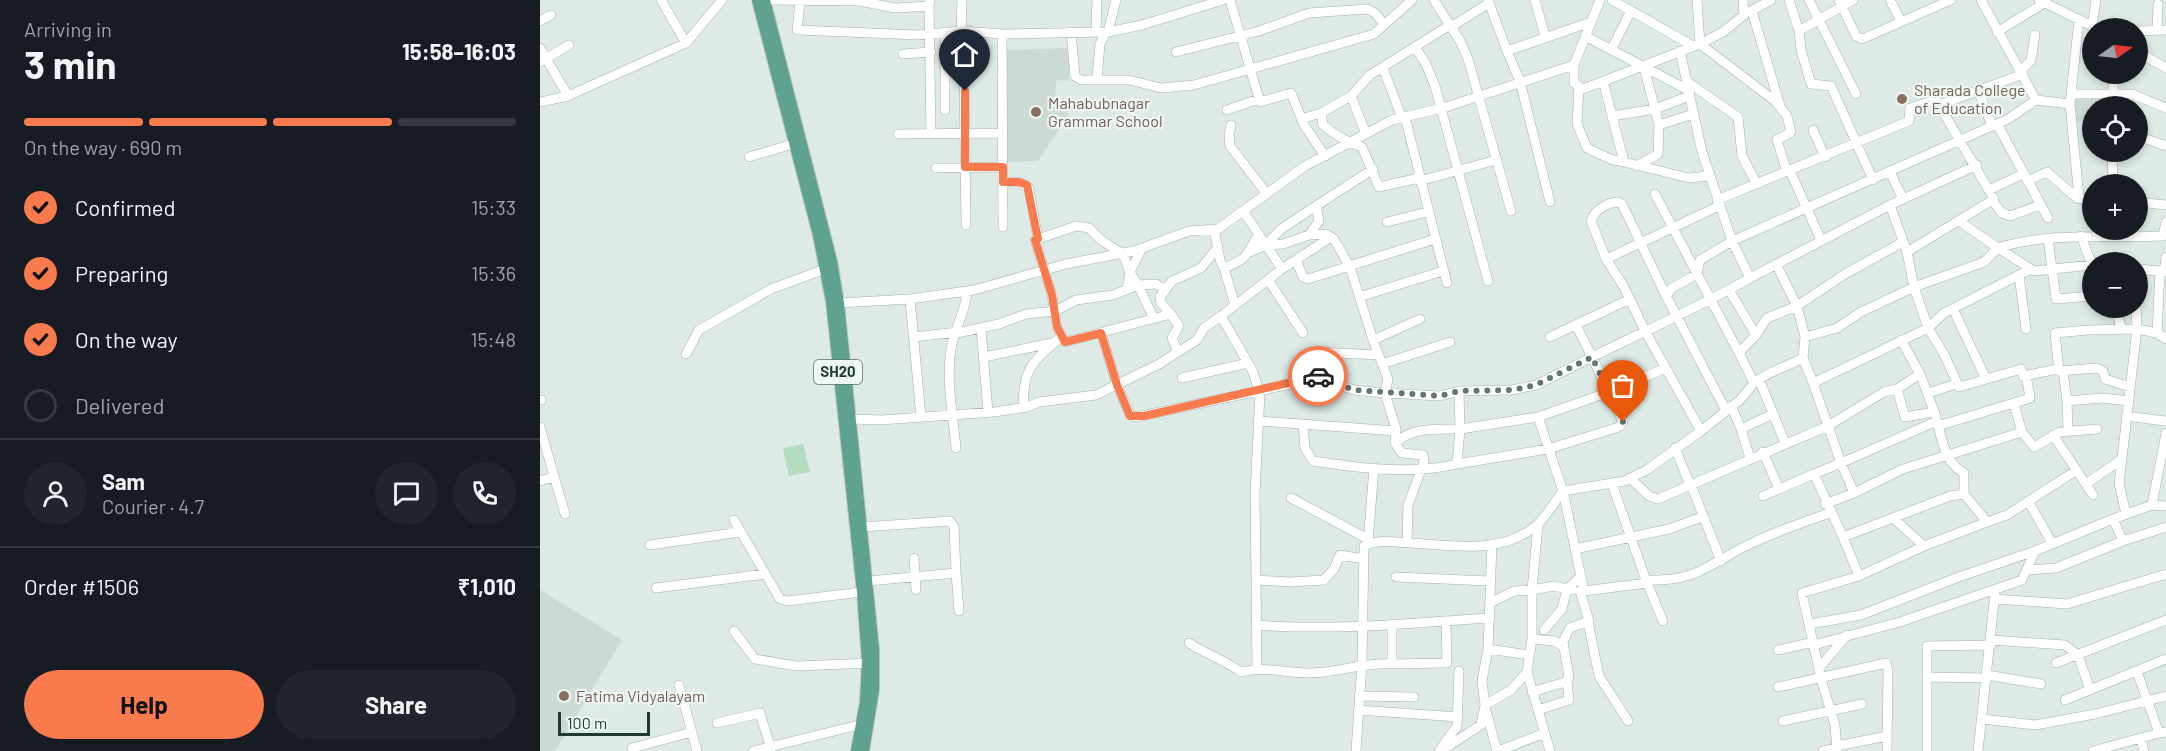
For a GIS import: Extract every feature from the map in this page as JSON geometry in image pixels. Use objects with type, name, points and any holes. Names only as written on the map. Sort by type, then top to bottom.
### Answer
[{"type":"main road","name":"SH20","points":[[757,0],[825,269],[871,662]]},
{"type":"main road","name":"SH20","points":[[765,0],[832,261],[839,303],[868,581],[871,662],[864,751]]},
{"type":"main road","name":"SH20","points":[[856,751],[865,723]]},
{"type":"street","points":[[661,0],[686,43]]},
{"type":"street","points":[[540,102],[568,96],[686,43],[722,0]]},
{"type":"street","points":[[770,0],[859,1],[895,8],[929,3],[931,134]]},
{"type":"street","points":[[962,0],[966,225]]},
{"type":"street","points":[[1096,31],[1097,0]]},
{"type":"street","points":[[1097,79],[1100,44],[1107,32],[1116,0]]},
{"type":"street","points":[[800,2],[797,30],[841,34],[930,34],[964,31],[1002,34],[1107,32],[1142,25],[1223,0]]},
{"type":"street","points":[[1230,0],[1260,102],[1291,93],[1301,118],[1325,156]]},
{"type":"street","points":[[1071,32],[1075,76],[1081,80],[1128,80],[1161,88],[1173,88],[1194,85],[1374,34],[1412,0]]},
{"type":"street","points":[[1434,0],[1468,59],[1511,210]]},
{"type":"street","points":[[1535,0],[1545,36]]},
{"type":"street","points":[[1598,0],[1574,65],[1574,83],[1583,89],[1696,45],[1723,32],[1748,13],[1771,0]]},
{"type":"street","points":[[1612,0],[1696,45],[1775,101],[1788,116],[1791,132],[1777,140],[1788,171],[1821,240]]},
{"type":"street","points":[[1696,45],[1697,0]]},
{"type":"street","points":[[1743,0],[1781,108]]},
{"type":"street","points":[[1789,0],[1799,31],[1801,50],[1811,84],[1831,86],[1873,180]]},
{"type":"street","points":[[1809,0],[1857,94]]},
{"type":"street","points":[[1799,31],[1840,3],[1853,0]]},
{"type":"street","points":[[1890,0],[1901,21]]},
{"type":"street","points":[[1840,3],[1859,39],[1951,0]]},
{"type":"street","points":[[1981,0],[2036,100]]},
{"type":"street","points":[[2093,18],[2096,0]]},
{"type":"street","points":[[1997,32],[2043,1],[2082,21]]},
{"type":"street","points":[[1301,118],[1321,114],[1351,96],[1370,75],[1489,2],[1520,81],[1550,202]]},
{"type":"street","points":[[2158,4],[2162,30]]},
{"type":"street","points":[[1176,52],[1309,14],[1367,9],[1375,13],[1384,24]]},
{"type":"street","points":[[1611,50],[1631,11]]},
{"type":"street","points":[[540,21],[551,15]]},
{"type":"street","points":[[2079,19],[2071,99],[2079,198]]},
{"type":"street","points":[[1507,51],[1591,22]]},
{"type":"street","points":[[945,32],[945,110]]},
{"type":"street","points":[[1002,34],[1003,227]]},
{"type":"street","points":[[1585,36],[1738,117],[1742,156],[1757,184]]},
{"type":"street","points":[[1939,105],[2022,73],[2031,60],[2035,36]]},
{"type":"street","points":[[543,60],[569,45]]},
{"type":"street","points":[[1415,47],[1426,64],[1441,108],[1488,281]]},
{"type":"street","points":[[540,48],[543,60],[568,96]]},
{"type":"street","points":[[1680,51],[1709,176],[1732,241],[1750,278]]},
{"type":"street","points":[[903,54],[931,52]]},
{"type":"street","points":[[2148,58],[2166,68]]},
{"type":"street","points":[[839,303],[910,299],[967,291],[1044,270],[1123,254],[1189,231],[1214,229],[1325,156],[1366,134],[1404,117],[1441,108],[1574,65]]},
{"type":"street","points":[[1637,165],[1658,154],[1659,125],[1643,67]]},
{"type":"street","points":[[1383,68],[1404,117],[1447,283]]},
{"type":"street","points":[[1603,81],[1624,162]]},
{"type":"street","points":[[2113,84],[2114,94]]},
{"type":"street","points":[[1579,86],[1577,124],[1587,148],[1610,159],[1689,178],[1709,176]]},
{"type":"street","points":[[1612,116],[1655,109],[1688,89]]},
{"type":"street","points":[[1978,90],[1995,125],[2048,218]]},
{"type":"street","points":[[1666,296],[1672,288],[1697,274],[1700,260],[1732,241],[1995,125],[2036,100],[2132,94],[2166,108]]},
{"type":"street","points":[[1351,96],[1366,134]]},
{"type":"street","points":[[1227,110],[1259,99]]},
{"type":"street","points":[[1606,259],[1757,184],[1910,121],[1910,108],[1936,100],[1977,165],[2002,213],[2010,216],[2040,205]]},
{"type":"street","points":[[1321,114],[1323,125],[1345,137],[1349,143],[1362,147],[1380,187],[1496,160]]},
{"type":"street","points":[[1659,125],[1693,114]]},
{"type":"street","points":[[1232,125],[1229,134],[1230,146],[1267,194]]},
{"type":"street","points":[[1813,130],[1825,157]]},
{"type":"street","points":[[898,134],[1002,133]]},
{"type":"street","points":[[2148,140],[2166,146]]},
{"type":"street","points":[[749,157],[794,144]]},
{"type":"street","points":[[1101,333],[1117,385],[1130,416],[1136,417],[1260,391],[1314,376],[1354,390],[1385,393],[1440,396],[1459,391],[1512,390],[1536,385],[1710,300],[1890,205],[1977,165]]},
{"type":"street","points":[[936,168],[1003,167]]},
{"type":"street","points":[[1266,245],[1281,229],[1373,169]]},
{"type":"street","points":[[1890,172],[1903,199]]},
{"type":"street","points":[[1907,252],[1959,221],[1991,195],[2025,177],[2047,172],[2082,198]]},
{"type":"street","points":[[1003,182],[1019,182],[1027,185],[1038,239]]},
{"type":"street","points":[[1655,194],[1738,353],[1757,381],[1785,443]]},
{"type":"street","points":[[2148,203],[2166,205]]},
{"type":"street","points":[[1701,430],[1606,259],[1591,221],[1595,213],[1606,205],[1622,204],[1666,296],[1741,429],[1750,458]]},
{"type":"street","points":[[1890,205],[1907,252],[1914,287],[1928,328],[1944,354],[1959,387],[2021,369],[2023,376],[2061,370],[2097,368],[2103,371],[2105,379],[2130,387]]},
{"type":"street","points":[[1316,206],[1320,221],[1350,267],[1388,379],[1385,393],[1396,431],[1395,443],[1402,453],[1423,455],[1423,468],[1408,505],[1407,543]]},
{"type":"street","points":[[1243,211],[1282,269]]},
{"type":"street","points":[[1388,222],[1427,212]]},
{"type":"street","points":[[1309,235],[1320,221]]},
{"type":"street","points":[[1959,221],[2031,269]]},
{"type":"street","points":[[2148,235],[2165,236],[2166,222]]},
{"type":"street","points":[[1059,339],[1055,311],[1035,240],[1076,226],[1089,228],[1101,240],[1123,254],[1154,319]]},
{"type":"street","points":[[1214,229],[1220,260],[1235,305]]},
{"type":"street","points":[[1224,268],[1244,259],[1259,234]]},
{"type":"street","points":[[1250,252],[1266,245],[1283,244],[1309,235],[1328,235]]},
{"type":"street","points":[[851,418],[881,420],[988,412],[1024,407],[1039,402],[1096,395],[1159,364],[1177,350],[1197,340],[1204,328],[1328,235]]},
{"type":"street","points":[[1805,338],[1837,328],[1861,312],[1914,287],[1984,261],[1998,248],[2019,241],[2081,236],[2092,265],[2052,270],[2031,269],[1953,309],[1928,328],[1813,383]]},
{"type":"street","points":[[2048,238],[2057,299],[2082,297]]},
{"type":"street","points":[[1296,260],[1305,279],[1435,239]]},
{"type":"street","points":[[1738,353],[1756,335],[1767,318],[1797,306],[1845,274],[1903,242]]},
{"type":"street","points":[[1177,350],[1172,338],[1179,326],[1161,303],[1160,297],[1172,281],[1201,268],[1218,247]]},
{"type":"street","points":[[1127,288],[1130,272],[1142,248]]},
{"type":"street","points":[[2157,333],[2163,314],[2166,257]]},
{"type":"street","points":[[1776,264],[1797,306],[1805,338],[1803,358],[1854,493]]},
{"type":"street","points":[[686,354],[699,330],[771,289],[825,269]]},
{"type":"street","points":[[2148,270],[2164,271]]},
{"type":"street","points":[[1359,297],[1443,271]]},
{"type":"street","points":[[2019,275],[2026,329]]},
{"type":"street","points":[[1269,281],[1303,333]]},
{"type":"street","points":[[914,337],[981,328],[1026,314],[1055,311],[1076,300],[1113,295],[1138,285],[1156,284],[1166,290]]},
{"type":"street","points":[[1729,290],[1756,335]]},
{"type":"street","points":[[956,448],[951,367],[952,343],[966,307],[967,291]]},
{"type":"street","points":[[910,299],[921,417]]},
{"type":"street","points":[[1550,337],[1630,299]]},
{"type":"street","points":[[1953,309],[1986,378]]},
{"type":"street","points":[[984,357],[1059,339],[1065,342],[1171,314]]},
{"type":"street","points":[[1221,316],[1248,363],[1260,391],[1255,493],[1257,668]]},
{"type":"street","points":[[2118,318],[2122,330]]},
{"type":"street","points":[[2126,514],[2119,484],[2136,318]]},
{"type":"street","points":[[1373,340],[1420,319]]},
{"type":"street","points":[[1303,424],[1305,448],[1313,461],[1374,468],[1423,468],[1548,449],[1622,424],[1622,416],[1576,325]]},
{"type":"street","points":[[981,328],[988,412]]},
{"type":"street","points":[[2068,432],[2067,401],[2055,333],[2137,329],[2157,333],[2166,339]]},
{"type":"street","points":[[1024,407],[1024,380],[1029,370],[1059,339]]},
{"type":"street","points":[[1901,340],[1928,393],[1946,454],[1956,468],[1964,473],[1964,494],[1987,522]]},
{"type":"street","points":[[1316,351],[1381,360],[1450,342]]},
{"type":"street","points":[[1291,498],[1368,541],[1458,548],[1510,542],[1538,524],[1563,491],[1612,484],[1648,469],[1729,408],[1769,372],[1784,368],[1803,358]]},
{"type":"street","points":[[1182,378],[1248,363]]},
{"type":"street","points":[[1395,443],[1404,435],[1415,431],[1460,429],[1538,417],[1609,392],[1666,368]]},
{"type":"street","points":[[1630,478],[1649,496],[1658,499],[1828,426],[1884,392],[1897,389],[1920,374]]},
{"type":"street","points":[[1763,496],[1937,420],[2014,404],[2030,398],[2026,375]]},
{"type":"street","points":[[1928,393],[1956,384]]},
{"type":"street","points":[[1897,389],[1905,417],[1937,420]]},
{"type":"street","points":[[1457,464],[1460,429],[1459,391]]},
{"type":"street","points":[[2067,401],[2103,398],[2128,401]]},
{"type":"street","points":[[2014,404],[2022,432],[2034,447],[2053,435],[2097,429]]},
{"type":"street","points":[[1741,429],[1773,414]]},
{"type":"street","points":[[2126,416],[2166,421]]},
{"type":"street","points":[[1538,417],[1563,491],[1599,676],[1628,721]]},
{"type":"street","points":[[1259,421],[1396,431]]},
{"type":"street","points":[[540,428],[565,514]]},
{"type":"street","points":[[1825,504],[1854,493],[1903,469],[2022,432]]},
{"type":"street","points":[[2152,505],[2164,463],[2166,433]]},
{"type":"street","points":[[2053,435],[2093,495]]},
{"type":"street","points":[[1675,448],[1721,561]]},
{"type":"street","points":[[1763,452],[1779,489]]},
{"type":"street","points":[[2086,484],[2122,459]]},
{"type":"street","points":[[1356,751],[1362,664],[1364,546],[1368,541],[1374,468]]},
{"type":"street","points":[[1837,748],[1831,713],[1802,593],[1858,576],[1924,546],[2007,514],[2077,470]]},
{"type":"street","points":[[1814,474],[1858,576]]},
{"type":"street","points":[[540,481],[554,477]]},
{"type":"street","points":[[1612,484],[1646,581],[1663,621]]},
{"type":"street","points":[[1843,537],[1950,496],[1964,494]]},
{"type":"street","points":[[2028,501],[2052,543]]},
{"type":"street","points":[[1810,624],[1861,615],[2034,551],[2126,514],[2152,505],[2166,506]]},
{"type":"street","points":[[1492,602],[1514,591],[1554,586],[1582,591],[1646,581],[1687,578],[1770,534],[1830,513]]},
{"type":"street","points":[[1575,549],[1670,528],[1702,518]]},
{"type":"street","points":[[1893,518],[1924,546]]},
{"type":"street","points":[[2113,519],[2123,541]]},
{"type":"street","points":[[734,520],[777,596],[784,601],[862,592]]},
{"type":"street","points":[[862,527],[950,521],[954,527],[959,610]]},
{"type":"street","points":[[1538,524],[1532,590],[1532,639],[1527,672],[1550,751]]},
{"type":"street","points":[[2027,570],[2056,568],[2123,541],[2166,527]]},
{"type":"street","points":[[650,545],[741,532]]},
{"type":"street","points":[[1492,544],[1490,581],[1492,602],[1488,649],[1482,681],[1485,705],[1498,751],[1545,733]]},
{"type":"street","points":[[1778,650],[1814,644],[1900,622],[2022,580],[2034,551]]},
{"type":"street","points":[[1256,580],[1290,582],[1324,579],[1334,569],[1340,555],[1364,559]]},
{"type":"street","points":[[914,558],[916,590]]},
{"type":"street","points":[[868,581],[956,573]]},
{"type":"street","points":[[656,588],[765,574]]},
{"type":"street","points":[[1994,599],[2067,604],[2166,574]]},
{"type":"street","points":[[1544,630],[1562,609],[1567,590],[1581,576]]},
{"type":"street","points":[[1396,577],[1490,581]]},
{"type":"street","points":[[1978,751],[1996,588]]},
{"type":"street","points":[[1256,625],[1293,628],[1317,625],[1362,626],[1490,618]]},
{"type":"street","points":[[2056,663],[2166,620]]},
{"type":"street","points":[[1189,643],[1224,660],[1241,672],[1257,668],[1310,673],[1362,664],[1447,663],[1446,621]]},
{"type":"street","points":[[1538,710],[1569,700],[1567,681],[1569,672],[1563,642],[1570,628],[1588,622]]},
{"type":"street","points":[[1392,624],[1392,664]]},
{"type":"street","points":[[734,631],[754,659],[796,666],[871,662]]},
{"type":"street","points":[[1819,668],[1847,635]]},
{"type":"street","points":[[1532,639],[1554,641],[1561,645],[1563,642]]},
{"type":"street","points":[[1927,751],[1926,649],[1929,644],[1991,642],[2065,645],[2078,655],[2090,690]]},
{"type":"street","points":[[1488,649],[1530,655]]},
{"type":"street","points":[[2065,700],[2166,659]]},
{"type":"street","points":[[1778,687],[1886,663],[1888,670],[1887,751]]},
{"type":"street","points":[[1440,751],[1457,726],[1459,671]]},
{"type":"street","points":[[1440,751],[1481,725],[1485,705],[1511,690],[1527,672]]},
{"type":"street","points":[[2093,751],[2163,733],[2146,700],[2136,672]]},
{"type":"street","points":[[1927,677],[1987,676],[2041,684]]},
{"type":"street","points":[[1532,692],[1567,681]]},
{"type":"street","points":[[679,685],[697,751]]},
{"type":"street","points":[[1359,696],[1414,697]]},
{"type":"street","points":[[1982,719],[2035,725],[2095,714],[2166,696]]},
{"type":"street","points":[[1783,721],[1831,713],[1862,704]]},
{"type":"street","points":[[1358,710],[1458,717]]},
{"type":"street","points":[[717,723],[760,713],[771,748]]},
{"type":"street","points":[[753,751],[865,723]]},
{"type":"street","points":[[632,748],[692,732]]},
{"type":"street","points":[[1823,751],[1887,736]]},
{"type":"street","points":[[2141,738],[2144,751]]},
{"type":"shaded area","name":"Mahabubnagar Grammar School","points":[[1069,48],[1069,81],[1056,80],[1055,99],[1067,100],[1069,124],[1058,131],[1038,161],[1003,162],[1005,50]]},
{"type":"shaded area","points":[[2074,99],[2082,99],[2082,121],[2075,122]]},
{"type":"shaded area","name":"Fatima Vidyalayam","points":[[540,590],[622,640],[555,751],[540,751]]},
{"type":"green space","points":[[803,444],[810,472],[789,476],[783,448]]},
{"type":"way so far","points":[[1318,376],[1354,390],[1440,396],[1459,391],[1512,390],[1536,385],[1592,357],[1623,422]]},
{"type":"place","name":"Sharada College of Education","points":[[1902,99]]},
{"type":"place","name":"Mahabubnagar Grammar School","points":[[1036,112]]},
{"type":"place","name":"Fatima Vidyalayam","points":[[564,696]]},
{"type":"route","points":[[965,91],[965,167],[1003,167],[1003,182],[1024,183],[1029,188],[1038,239],[1035,240],[1052,295],[1057,327],[1065,342],[1101,333],[1117,385],[1130,416],[1144,416],[1318,376]]}]
